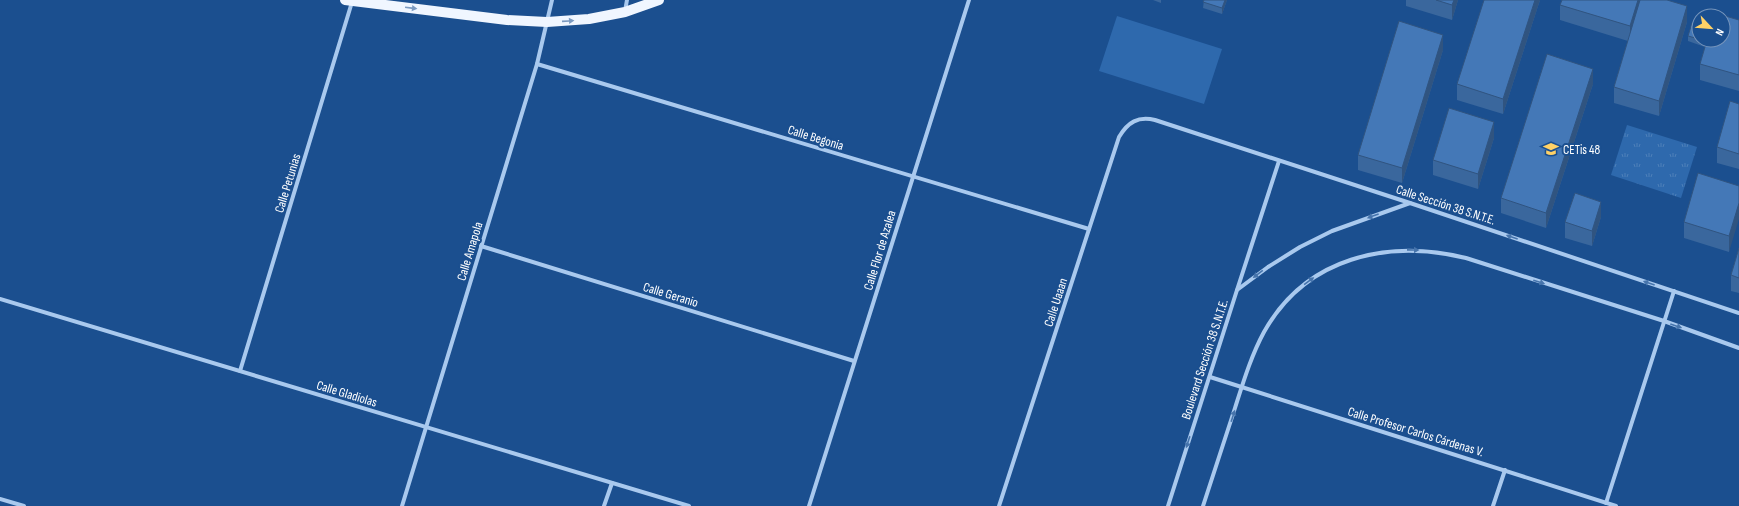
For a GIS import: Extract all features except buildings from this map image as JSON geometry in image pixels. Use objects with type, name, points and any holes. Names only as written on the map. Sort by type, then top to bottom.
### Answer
[{"type":"main road","points":[[350,0],[507,20],[547,22],[589,19],[625,12],[659,0]]},
{"type":"street","name":"Calle Petunias","points":[[240,371],[350,0]]},
{"type":"street","name":"Calle Amapola","points":[[402,506],[537,64],[552,0]]},
{"type":"street","points":[[625,12],[627,0]]},
{"type":"street","name":"Calle Flor de Azalea","points":[[809,506],[969,0]]},
{"type":"street","name":"Calle Begonia","points":[[537,64],[1089,229]]},
{"type":"street","name":"Calle Sección 38 S.N.T.E.","points":[[1146,118],[1410,203],[1739,313]]},
{"type":"street","name":"Calle Uaaan","points":[[999,506],[1119,137],[1126,126],[1135,120],[1146,118]]},
{"type":"street","points":[[1237,290],[1279,161]]},
{"type":"street","name":"Boulevard Sección 38 S.N.T.E.","points":[[1168,506],[1237,290],[1268,267],[1300,247],[1332,231],[1410,203]]},
{"type":"street","name":"Calle Geranio","points":[[481,246],[854,361]]},
{"type":"street","points":[[1203,506],[1242,387],[1264,332],[1278,312],[1297,290],[1315,277],[1348,261],[1373,253],[1397,250],[1442,252],[1466,258],[1664,321],[1739,348]]},
{"type":"street","points":[[1606,503],[1674,291]]},
{"type":"street","name":"Calle Gladiolas","points":[[0,299],[689,506]]},
{"type":"street","name":"Calle Profesor Carlos Cárdenas V.","points":[[1210,376],[1616,506]]},
{"type":"street","points":[[1493,506],[1505,470]]},
{"type":"street","points":[[604,506],[612,483]]},
{"type":"street","points":[[0,499],[24,506]]},
{"type":"green space","points":[[1117,16],[1222,49],[1204,104],[1099,71]]},
{"type":"green space","points":[[1627,125],[1697,147],[1681,198],[1611,175]]},
{"type":"place","name":"CETis 48","points":[[1551,149]]}]
